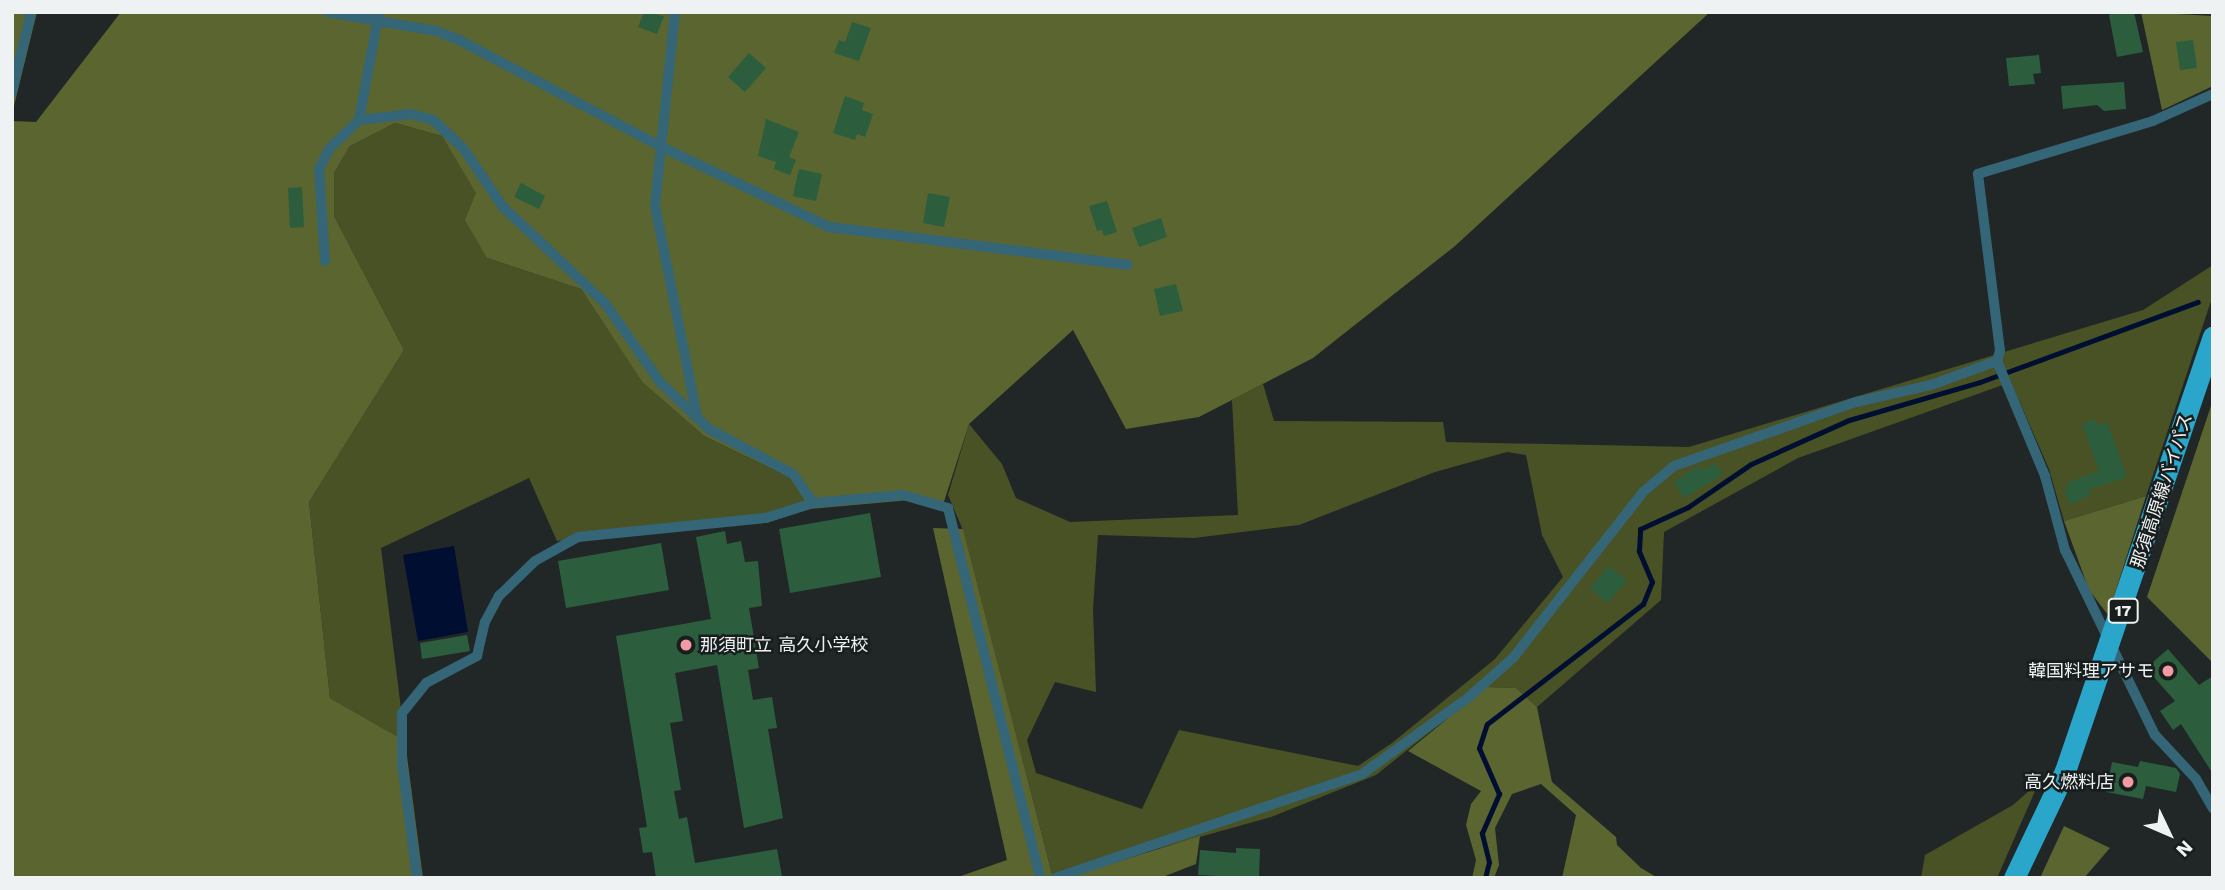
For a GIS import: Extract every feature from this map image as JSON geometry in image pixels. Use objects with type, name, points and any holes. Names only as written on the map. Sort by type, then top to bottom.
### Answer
[{"type":"main road","name":"那須高原線バイパス","points":[[2014,878],[2065,771],[2111,644],[2213,336]]},
{"type":"lane","points":[[12,92],[31,12]]},
{"type":"lane","points":[[327,12],[378,17],[436,30],[662,147],[842,231],[1128,265]]},
{"type":"lane","points":[[675,12],[656,206],[697,416]]},
{"type":"lane","points":[[325,261],[320,169],[329,149],[359,120],[378,17]]},
{"type":"lane","points":[[2213,94],[2153,121],[1978,174],[2000,350],[1998,364],[2003,382],[2045,476],[2065,551],[2155,736],[2196,779],[2213,809]]},
{"type":"lane","points":[[359,120],[411,114],[433,120],[449,132],[503,207],[585,281],[660,382],[709,429],[793,474],[813,503]]},
{"type":"lane","points":[[1055,878],[1362,774],[1469,697],[1513,657],[1643,492],[1674,466],[1856,402],[1931,385],[1998,364]]},
{"type":"lane","points":[[417,878],[402,763],[402,713],[426,682],[477,656],[485,622],[499,596],[535,561],[578,537],[765,518],[813,503],[917,496],[948,508],[954,516],[1040,878]]},
{"type":"green space","points":[[12,12],[37,12],[12,114]]},
{"type":"green space","points":[[121,12],[1710,12],[1455,246],[1313,358],[1199,417],[1126,429],[1073,330],[969,424],[941,511],[910,500],[810,509],[789,477],[704,436],[642,382],[581,289],[487,258],[465,220],[476,193],[442,136],[395,123],[350,146],[334,173],[334,216],[404,350],[309,502],[330,698],[405,741],[423,878],[12,878],[12,121],[36,122]]},
{"type":"green space","points":[[2141,12],[2213,16],[2213,86],[2162,110]]},
{"type":"green space","points":[[395,123],[442,136],[477,193],[487,258],[581,289],[642,382],[704,436],[789,477],[810,509],[767,521],[557,541],[529,478],[381,548],[405,741],[330,698],[309,502],[404,350],[334,216],[334,173],[350,146]]},
{"type":"green space","points":[[2213,265],[2213,295],[2146,496],[2064,521],[2049,469],[2011,382],[1798,458],[1664,532],[1661,600],[1537,707],[1516,688],[1486,687],[1376,775],[1271,817],[1053,878],[963,530],[948,495],[969,424],[1002,464],[1016,498],[1070,522],[1238,515],[1232,400],[1263,384],[1274,421],[1443,422],[1446,442],[1689,447],[2143,310]],"holes":[[[1507,452],[1526,455],[1542,535],[1563,577],[1495,659],[1392,743],[1358,766],[1179,730],[1142,809],[1036,773],[1027,740],[1055,682],[1096,692],[1093,609],[1098,535],[1194,538],[1299,525],[1435,472]]]},
{"type":"green space","points":[[2213,400],[2213,663],[2147,597]]},
{"type":"green space","points":[[2146,496],[2108,615],[2089,590],[2064,521]]},
{"type":"green space","points":[[933,528],[963,529],[1053,878],[955,878],[1007,860]]},
{"type":"green space","points":[[1486,687],[1516,688],[1537,707],[1552,782],[1616,837],[1617,845],[1641,868],[1658,878],[1562,878],[1576,815],[1541,784],[1512,794],[1495,828],[1499,865],[1494,878],[1472,878],[1476,860],[1466,825],[1471,804],[1481,791],[1408,751]]},
{"type":"green space","points":[[2039,782],[1997,878],[1921,878],[1925,855],[2013,805]]},
{"type":"green space","points":[[2064,826],[2110,848],[2084,878],[2040,878]]},
{"type":"green space","points":[[1200,836],[1196,864],[1160,878],[1065,878]]},
{"type":"water","points":[[454,546],[468,632],[418,641],[403,555]]},
{"type":"building","points":[[644,12],[664,16],[657,34],[638,27]]},
{"type":"building","points":[[2114,12],[2134,12],[2143,52],[2117,57],[2109,15]]},
{"type":"building","points":[[852,22],[871,28],[859,61],[834,53],[839,40],[845,42]]},
{"type":"building","points":[[2193,40],[2197,68],[2180,70],[2176,42]]},
{"type":"building","points":[[749,53],[766,68],[745,92],[728,77]]},
{"type":"building","points":[[2039,55],[2041,73],[2033,74],[2035,84],[2009,86],[2006,58]]},
{"type":"building","points":[[2124,82],[2126,109],[2104,111],[2097,105],[2063,109],[2061,86]]},
{"type":"building","points":[[845,96],[864,103],[862,110],[873,114],[865,137],[857,134],[855,140],[833,133]]},
{"type":"building","points":[[766,119],[799,132],[789,157],[796,160],[790,175],[774,169],[776,162],[758,156]]},
{"type":"building","points":[[799,169],[822,174],[816,201],[793,196]]},
{"type":"building","points":[[521,183],[545,196],[539,209],[514,197]]},
{"type":"building","points":[[302,187],[304,227],[290,228],[288,188]]},
{"type":"building","points":[[928,193],[950,197],[944,227],[923,223]]},
{"type":"building","points":[[1107,201],[1117,232],[1104,236],[1102,230],[1097,231],[1089,206]]},
{"type":"building","points":[[1161,218],[1167,237],[1139,247],[1132,228]]},
{"type":"building","points":[[1176,284],[1183,311],[1160,316],[1154,289]]},
{"type":"building","points":[[2095,419],[2097,425],[2107,422],[2127,477],[2088,490],[2091,495],[2070,504],[2064,490],[2069,488],[2067,483],[2099,471],[2082,424]]},
{"type":"building","points":[[1715,463],[1722,475],[1684,498],[1674,482],[1698,466],[1702,471]]},
{"type":"building","points":[[870,513],[881,577],[790,593],[779,529]]},
{"type":"building","points":[[725,531],[727,544],[741,541],[745,562],[758,561],[762,606],[749,608],[759,668],[748,670],[753,700],[772,697],[777,728],[768,729],[783,818],[744,828],[717,665],[675,673],[683,721],[670,723],[681,790],[674,791],[679,819],[687,817],[695,863],[777,849],[782,876],[656,878],[652,852],[643,853],[639,828],[647,827],[616,636],[711,619],[696,537]]},
{"type":"building","points":[[661,543],[669,590],[566,608],[558,561]]},
{"type":"building","points":[[1609,566],[1627,581],[1607,603],[1590,588]]},
{"type":"building","points":[[467,635],[470,651],[422,659],[420,643]]},
{"type":"building","points":[[2168,649],[2199,685],[2213,676],[2213,774],[2181,724],[2173,730],[2160,711],[2175,701],[2146,668]]},
{"type":"building","points":[[2140,761],[2176,768],[2180,774],[2176,792],[2146,786],[2143,799],[2106,792],[2112,762],[2138,767]]},
{"type":"building","points":[[1236,848],[1260,849],[1259,878],[1198,875],[1200,850],[1236,853]]},
{"type":"waterway","points":[[1485,878],[1489,862],[1482,833],[1499,794],[1479,748],[1487,724],[1643,604],[1652,582],[1639,551],[1640,529],[1688,507],[1751,464],[1849,420],[1980,382],[2198,302]]},
{"type":"place","name":"那須町立 高久小学校","points":[[686,645]]},
{"type":"place","name":"韓国料理アサモ","points":[[2168,671]]},
{"type":"place","name":"高久燃料店","points":[[2128,782]]}]
